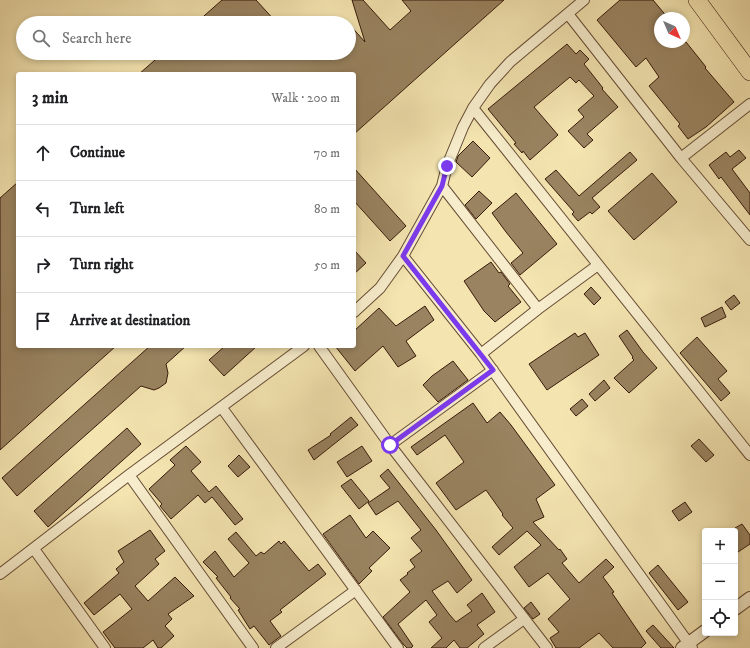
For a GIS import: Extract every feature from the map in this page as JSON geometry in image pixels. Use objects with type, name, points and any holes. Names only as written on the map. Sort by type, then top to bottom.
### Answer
[{"type":"highway","points":[[697,0],[750,72]]},
{"type":"street","points":[[356,310],[380,288],[403,256],[442,186],[447,166],[463,126],[473,108],[490,84],[510,62],[584,0]]},
{"type":"street","points":[[568,14],[681,158],[750,240]]},
{"type":"street","points":[[681,158],[750,104]]},
{"type":"street","points":[[473,108],[750,455]]},
{"type":"street","points":[[442,186],[538,309]]},
{"type":"street","points":[[403,256],[493,370],[687,646],[702,634]]},
{"type":"street","points":[[481,354],[538,309],[598,265]]},
{"type":"street","points":[[0,574],[129,475],[222,408],[301,348]]},
{"type":"street","points":[[319,348],[390,445],[547,648]]},
{"type":"street","points":[[390,445],[493,370]]},
{"type":"street","points":[[222,408],[398,648]]},
{"type":"street","points":[[129,475],[253,648]]},
{"type":"street","points":[[34,549],[105,648]]},
{"type":"street","points":[[276,648],[356,590]]},
{"type":"street","points":[[738,607],[750,598]]},
{"type":"street","points":[[484,648],[524,619]]},
{"type":"building","points":[[222,0],[256,0],[271,16],[204,16]]},
{"type":"building","points":[[352,0],[363,0],[390,30],[411,11],[402,0],[504,0],[356,132],[356,72],[141,72],[155,60],[356,60],[356,32],[365,42]]},
{"type":"building","points":[[620,0],[653,0],[663,12],[654,12],[654,48],[690,47],[706,67],[705,68],[734,102],[706,127],[688,139],[678,126],[680,124],[649,86],[659,77],[646,58],[636,67],[597,20]]},
{"type":"building","points":[[567,44],[576,54],[580,50],[589,59],[584,64],[603,88],[602,89],[618,107],[587,134],[593,140],[584,148],[568,131],[584,117],[578,110],[594,96],[579,80],[576,83],[570,77],[534,107],[558,135],[530,160],[523,151],[522,153],[514,144],[516,143],[488,109]]},
{"type":"building","points":[[473,141],[490,158],[472,177],[456,162],[458,156]]},
{"type":"building","points":[[739,150],[746,158],[732,169],[750,193],[750,215],[721,177],[719,179],[709,165],[726,152],[730,157]]},
{"type":"building","points":[[630,152],[637,160],[592,198],[600,207],[592,214],[590,212],[578,221],[572,214],[574,212],[545,179],[556,170],[579,196]]},
{"type":"building","points":[[356,170],[406,226],[390,241],[356,203]]},
{"type":"building","points":[[652,173],[677,202],[634,240],[608,211]]},
{"type":"building","points":[[16,184],[16,348],[114,348],[0,450],[0,198]]},
{"type":"building","points":[[479,191],[492,203],[476,219],[465,205]]},
{"type":"building","points":[[516,193],[557,244],[520,275],[511,263],[523,253],[492,213]]},
{"type":"building","points":[[356,252],[366,263],[356,272]]},
{"type":"building","points":[[491,262],[510,284],[508,286],[521,302],[495,322],[484,311],[464,281]]},
{"type":"building","points":[[591,287],[601,298],[594,305],[584,294]]},
{"type":"building","points":[[734,295],[740,303],[731,310],[725,302]]},
{"type":"building","points":[[425,306],[434,320],[406,341],[416,356],[398,367],[383,346],[355,371],[337,348],[356,348],[356,329],[379,308],[396,326]]},
{"type":"building","points":[[722,307],[726,317],[705,327],[701,318]]},
{"type":"building","points":[[627,330],[657,368],[629,393],[614,378],[634,360],[619,336]]},
{"type":"building","points":[[575,333],[578,337],[585,333],[599,355],[547,390],[529,364]]},
{"type":"building","points":[[697,337],[727,371],[718,379],[730,393],[721,401],[680,353]]},
{"type":"building","points":[[148,348],[184,348],[166,364],[168,373],[166,383],[154,390],[141,386],[17,496],[2,478]]},
{"type":"building","points":[[223,348],[255,348],[224,376],[209,360]]},
{"type":"building","points":[[453,361],[468,380],[438,402],[423,385],[432,376]]},
{"type":"building","points":[[604,380],[610,388],[595,401],[589,394]]},
{"type":"building","points":[[582,399],[588,406],[576,416],[570,409]]},
{"type":"building","points":[[473,403],[487,423],[500,412],[555,485],[536,499],[544,517],[533,522],[559,550],[560,549],[567,559],[562,563],[579,583],[606,559],[614,567],[603,577],[646,643],[641,648],[613,648],[599,633],[579,648],[556,648],[550,638],[559,632],[548,619],[570,599],[548,573],[529,587],[514,567],[541,545],[527,531],[499,555],[492,547],[513,528],[502,515],[503,514],[486,490],[456,510],[436,483],[464,462],[445,435],[417,455],[411,447]]},
{"type":"building","points":[[351,417],[358,425],[314,460],[308,450],[331,435],[330,434]]},
{"type":"building","points":[[127,428],[141,444],[48,527],[34,511]]},
{"type":"building","points":[[699,439],[714,455],[706,462],[691,446]]},
{"type":"building","points":[[186,446],[201,462],[191,471],[209,492],[216,486],[243,519],[235,525],[212,497],[205,503],[198,495],[171,519],[160,506],[162,504],[149,489],[175,465],[170,460]]},
{"type":"building","points":[[362,446],[372,461],[347,477],[337,462]]},
{"type":"building","points":[[239,455],[250,467],[238,477],[228,466]]},
{"type":"building","points":[[388,469],[436,530],[472,580],[457,593],[448,581],[432,591],[449,614],[456,622],[472,611],[467,605],[482,593],[495,612],[477,625],[484,634],[467,648],[460,648],[454,640],[446,648],[431,648],[442,638],[429,622],[437,615],[426,600],[398,624],[413,646],[411,648],[407,648],[403,644],[383,617],[410,592],[400,580],[415,567],[410,560],[422,551],[411,538],[421,530],[398,501],[376,515],[368,503],[390,488],[380,476]]},
{"type":"building","points":[[351,479],[369,501],[359,509],[341,486]]},
{"type":"building","points":[[685,502],[692,512],[679,521],[672,511]]},
{"type":"building","points":[[350,515],[366,538],[373,531],[390,548],[369,568],[372,571],[359,584],[323,534]]},
{"type":"building","points":[[742,524],[750,535],[750,544],[738,552],[738,528],[735,528]]},
{"type":"building","points":[[150,530],[165,551],[155,559],[159,564],[135,586],[148,601],[175,577],[194,596],[168,614],[172,619],[165,626],[174,636],[161,648],[158,648],[153,640],[143,648],[115,648],[103,632],[132,609],[120,594],[94,615],[84,603],[119,573],[116,569],[124,562],[118,551]]},
{"type":"building","points":[[236,532],[256,556],[261,552],[264,554],[279,541],[281,544],[284,541],[309,571],[318,564],[326,574],[280,610],[282,612],[270,621],[281,636],[269,645],[254,626],[250,629],[238,610],[240,609],[216,578],[218,577],[203,562],[215,551],[234,577],[249,563],[228,539]]},
{"type":"building","points":[[658,565],[688,602],[678,610],[649,573]]},
{"type":"building","points":[[531,602],[540,614],[533,619],[524,608]]},
{"type":"building","points":[[653,625],[674,648],[661,648],[646,631]]},
{"type":"route","points":[[390,445],[493,370],[403,256],[442,186],[447,166]]}]
